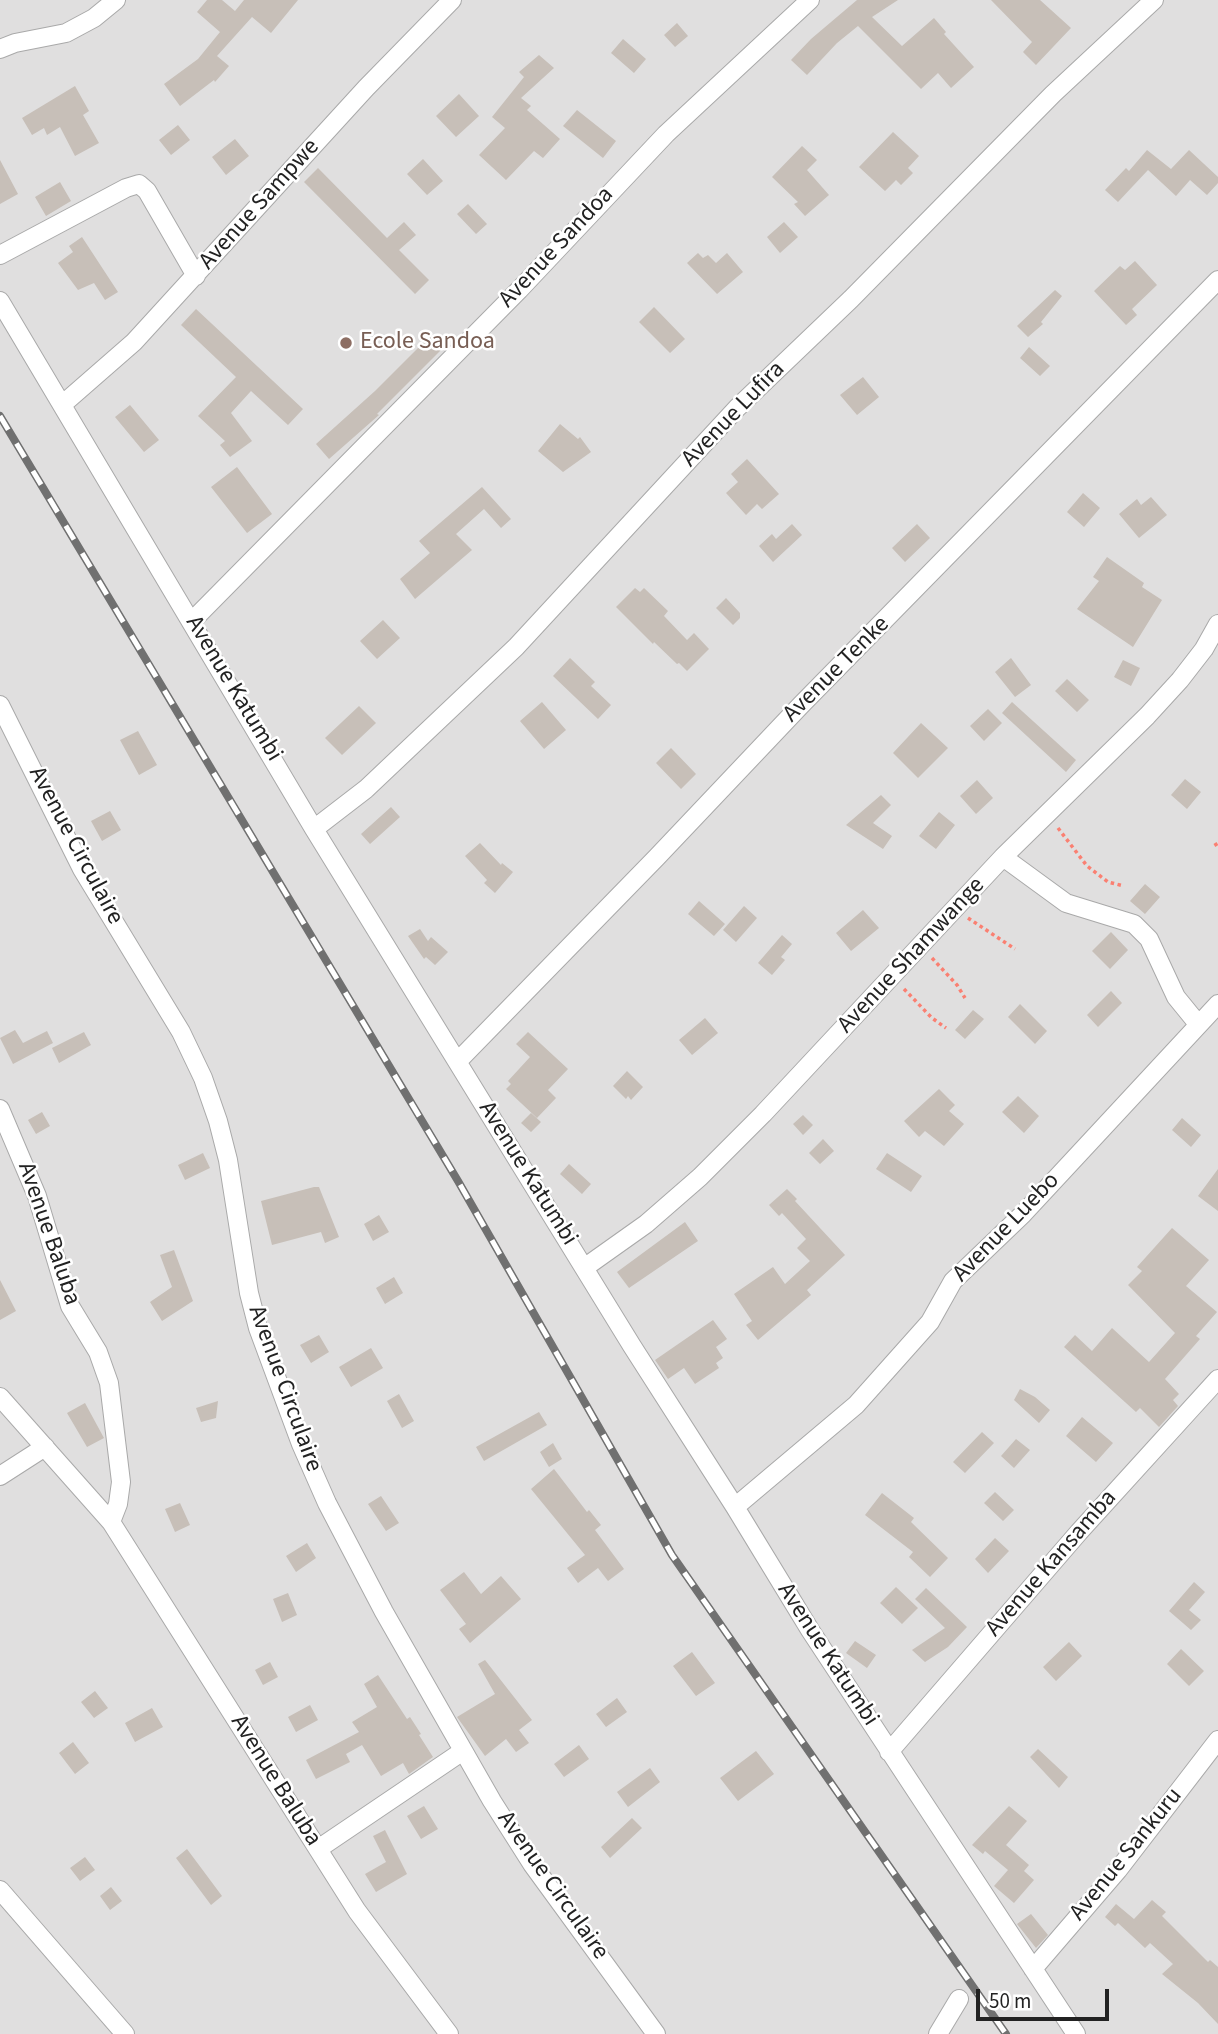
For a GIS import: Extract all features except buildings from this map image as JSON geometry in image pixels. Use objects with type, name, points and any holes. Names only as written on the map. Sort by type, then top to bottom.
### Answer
[{"type":"street","points":[[0,48],[66,33],[94,18],[116,0]]},
{"type":"street","name":"Avenue Sampwe","points":[[63,404],[134,342],[366,88],[452,0]]},
{"type":"street","name":"Avenue Sandoa","points":[[192,621],[519,290],[666,134],[810,0]]},
{"type":"street","name":"Avenue Lufira","points":[[314,829],[366,789],[516,647],[737,408],[860,289],[1053,94],[1154,0]]},
{"type":"street","points":[[0,255],[126,188],[139,184],[147,191],[196,276]]},
{"type":"street","name":"Avenue Tenke","points":[[458,1061],[801,705],[1218,280]]},
{"type":"street","name":"Avenue Katumbi","points":[[0,300],[314,829],[685,1431],[810,1630],[1076,2034]]},
{"type":"street","name":"Avenue Shamwange","points":[[584,1268],[646,1224],[700,1177],[763,1114],[1003,857],[1049,814],[1180,680],[1204,649],[1218,624]]},
{"type":"street","name":"Avenue Circulaire","points":[[0,705],[82,869],[181,1032],[202,1078],[218,1121],[228,1160],[255,1316],[301,1444],[327,1503],[384,1612],[463,1751],[532,1864],[656,2034]]},
{"type":"street","points":[[1003,857],[1066,904],[1134,924],[1149,939],[1176,997],[1198,1024]]},
{"type":"street","name":"Avenue Luebo","points":[[735,1507],[856,1405],[930,1322],[953,1281],[1077,1156],[1218,1004]]},
{"type":"street","name":"Avenue Baluba","points":[[0,1109],[37,1196],[70,1306],[98,1352],[109,1383],[121,1482],[118,1504],[111,1522]]},
{"type":"street","name":"Avenue Kansamba","points":[[890,1752],[1079,1532],[1218,1379]]},
{"type":"street","name":"Avenue Baluba","points":[[0,1397],[111,1522],[357,1912],[449,2034]]},
{"type":"street","points":[[0,1476],[45,1447]]},
{"type":"street","name":"Avenue Sankuru","points":[[1033,1969],[1118,1870],[1218,1740]]},
{"type":"street","points":[[318,1849],[463,1751]]},
{"type":"street","points":[[0,1890],[125,2034]]},
{"type":"street","points":[[939,2034],[959,1999]]},
{"type":"path","points":[[1049,814],[1087,866],[1108,882],[1124,886]]},
{"type":"path","points":[[954,909],[1015,950]]},
{"type":"path","points":[[921,946],[957,985],[965,998]]},
{"type":"path","points":[[893,977],[932,1018],[946,1028]]},
{"type":"shaded area","points":[[0,0],[1218,0],[1218,2034],[0,2034]]},
{"type":"railway","points":[[0,416],[458,1181],[672,1555],[1006,2034]]},
{"type":"place","name":"Ecole Sandoa","points":[[346,343]]}]
